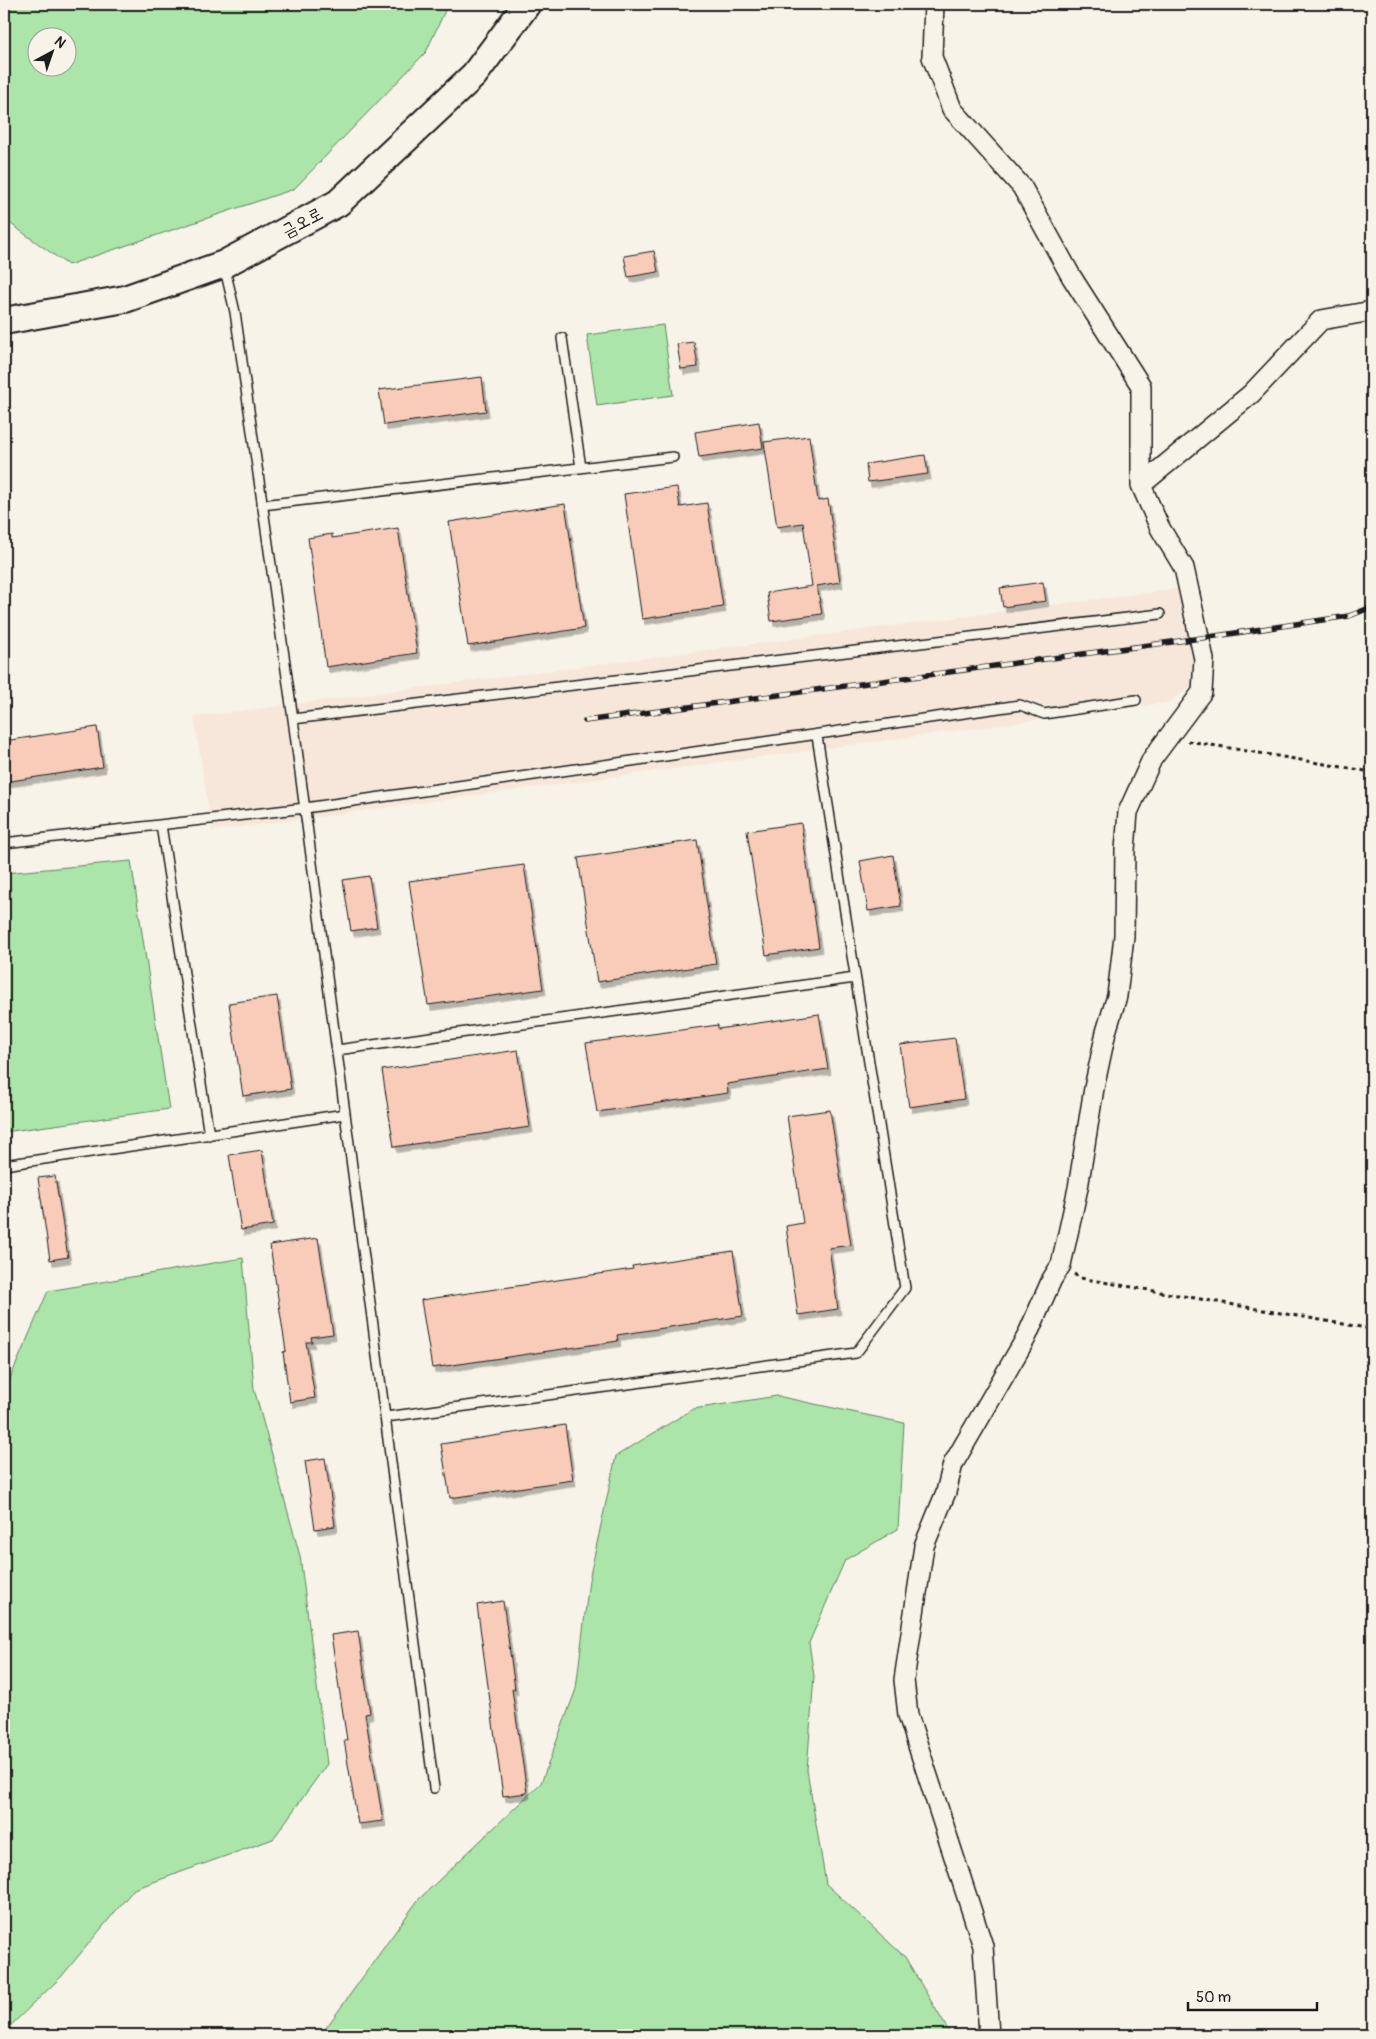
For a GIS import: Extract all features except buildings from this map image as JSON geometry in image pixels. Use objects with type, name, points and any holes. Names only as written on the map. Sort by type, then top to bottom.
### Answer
[{"type":"street","name":"금오로","points":[[4,321],[125,299],[224,264],[338,203],[474,74],[527,4]]},
{"type":"street","points":[[934,4],[932,57],[952,109],[1022,186],[1071,276],[1142,386],[1141,485],[1160,528],[1184,568],[1204,660],[1202,692],[1152,759],[1128,812],[1125,850],[1124,936],[1117,996],[1106,1032],[1096,1079],[1078,1188],[1061,1265],[1052,1279],[1026,1338],[953,1464],[946,1492],[924,1546],[904,1680],[908,1715],[983,1946],[989,2035]]},
{"type":"street","points":[[1141,485],[1251,394],[1320,320],[1372,311]]},
{"type":"lane","points":[[224,264],[235,312],[293,719],[434,1788]]},
{"type":"lane","points":[[562,338],[581,468]]},
{"type":"lane","points":[[262,505],[674,457]]},
{"type":"lane","points":[[293,719],[1160,614]]},
{"type":"lane","points":[[4,843],[305,808],[817,736],[1020,705],[1044,714],[1136,700]]},
{"type":"lane","points":[[386,1417],[856,1353],[905,1288],[817,736]]},
{"type":"lane","points":[[161,825],[210,1135]]},
{"type":"lane","points":[[337,1050],[855,978]]},
{"type":"lane","points":[[4,1165],[346,1114]]},
{"type":"path","points":[[1167,738],[1372,772]]},
{"type":"path","points":[[1061,1265],[1080,1278],[1372,1329]]},
{"type":"shaded area","points":[[1183,588],[1199,659],[1193,685],[1170,702],[212,831],[194,717]]},
{"type":"green space","points":[[4,4],[448,4],[426,52],[294,189],[68,265],[4,219]]},
{"type":"green space","points":[[663,325],[673,395],[597,406],[587,335]]},
{"type":"green space","points":[[131,861],[169,1109],[4,1132],[4,873]]},
{"type":"green space","points":[[243,1258],[254,1389],[300,1556],[327,1764],[273,1839],[134,1889],[61,1977],[4,2032],[4,1392],[48,1291]]},
{"type":"green space","points":[[777,1396],[904,1423],[898,1529],[845,1560],[809,1643],[814,1676],[807,1770],[826,1884],[905,1957],[951,2035],[321,2035],[418,1900],[541,1783],[576,1689],[589,1580],[616,1456],[693,1409]]},
{"type":"railway","points":[[585,721],[1209,637],[1349,616],[1372,607]]}]
